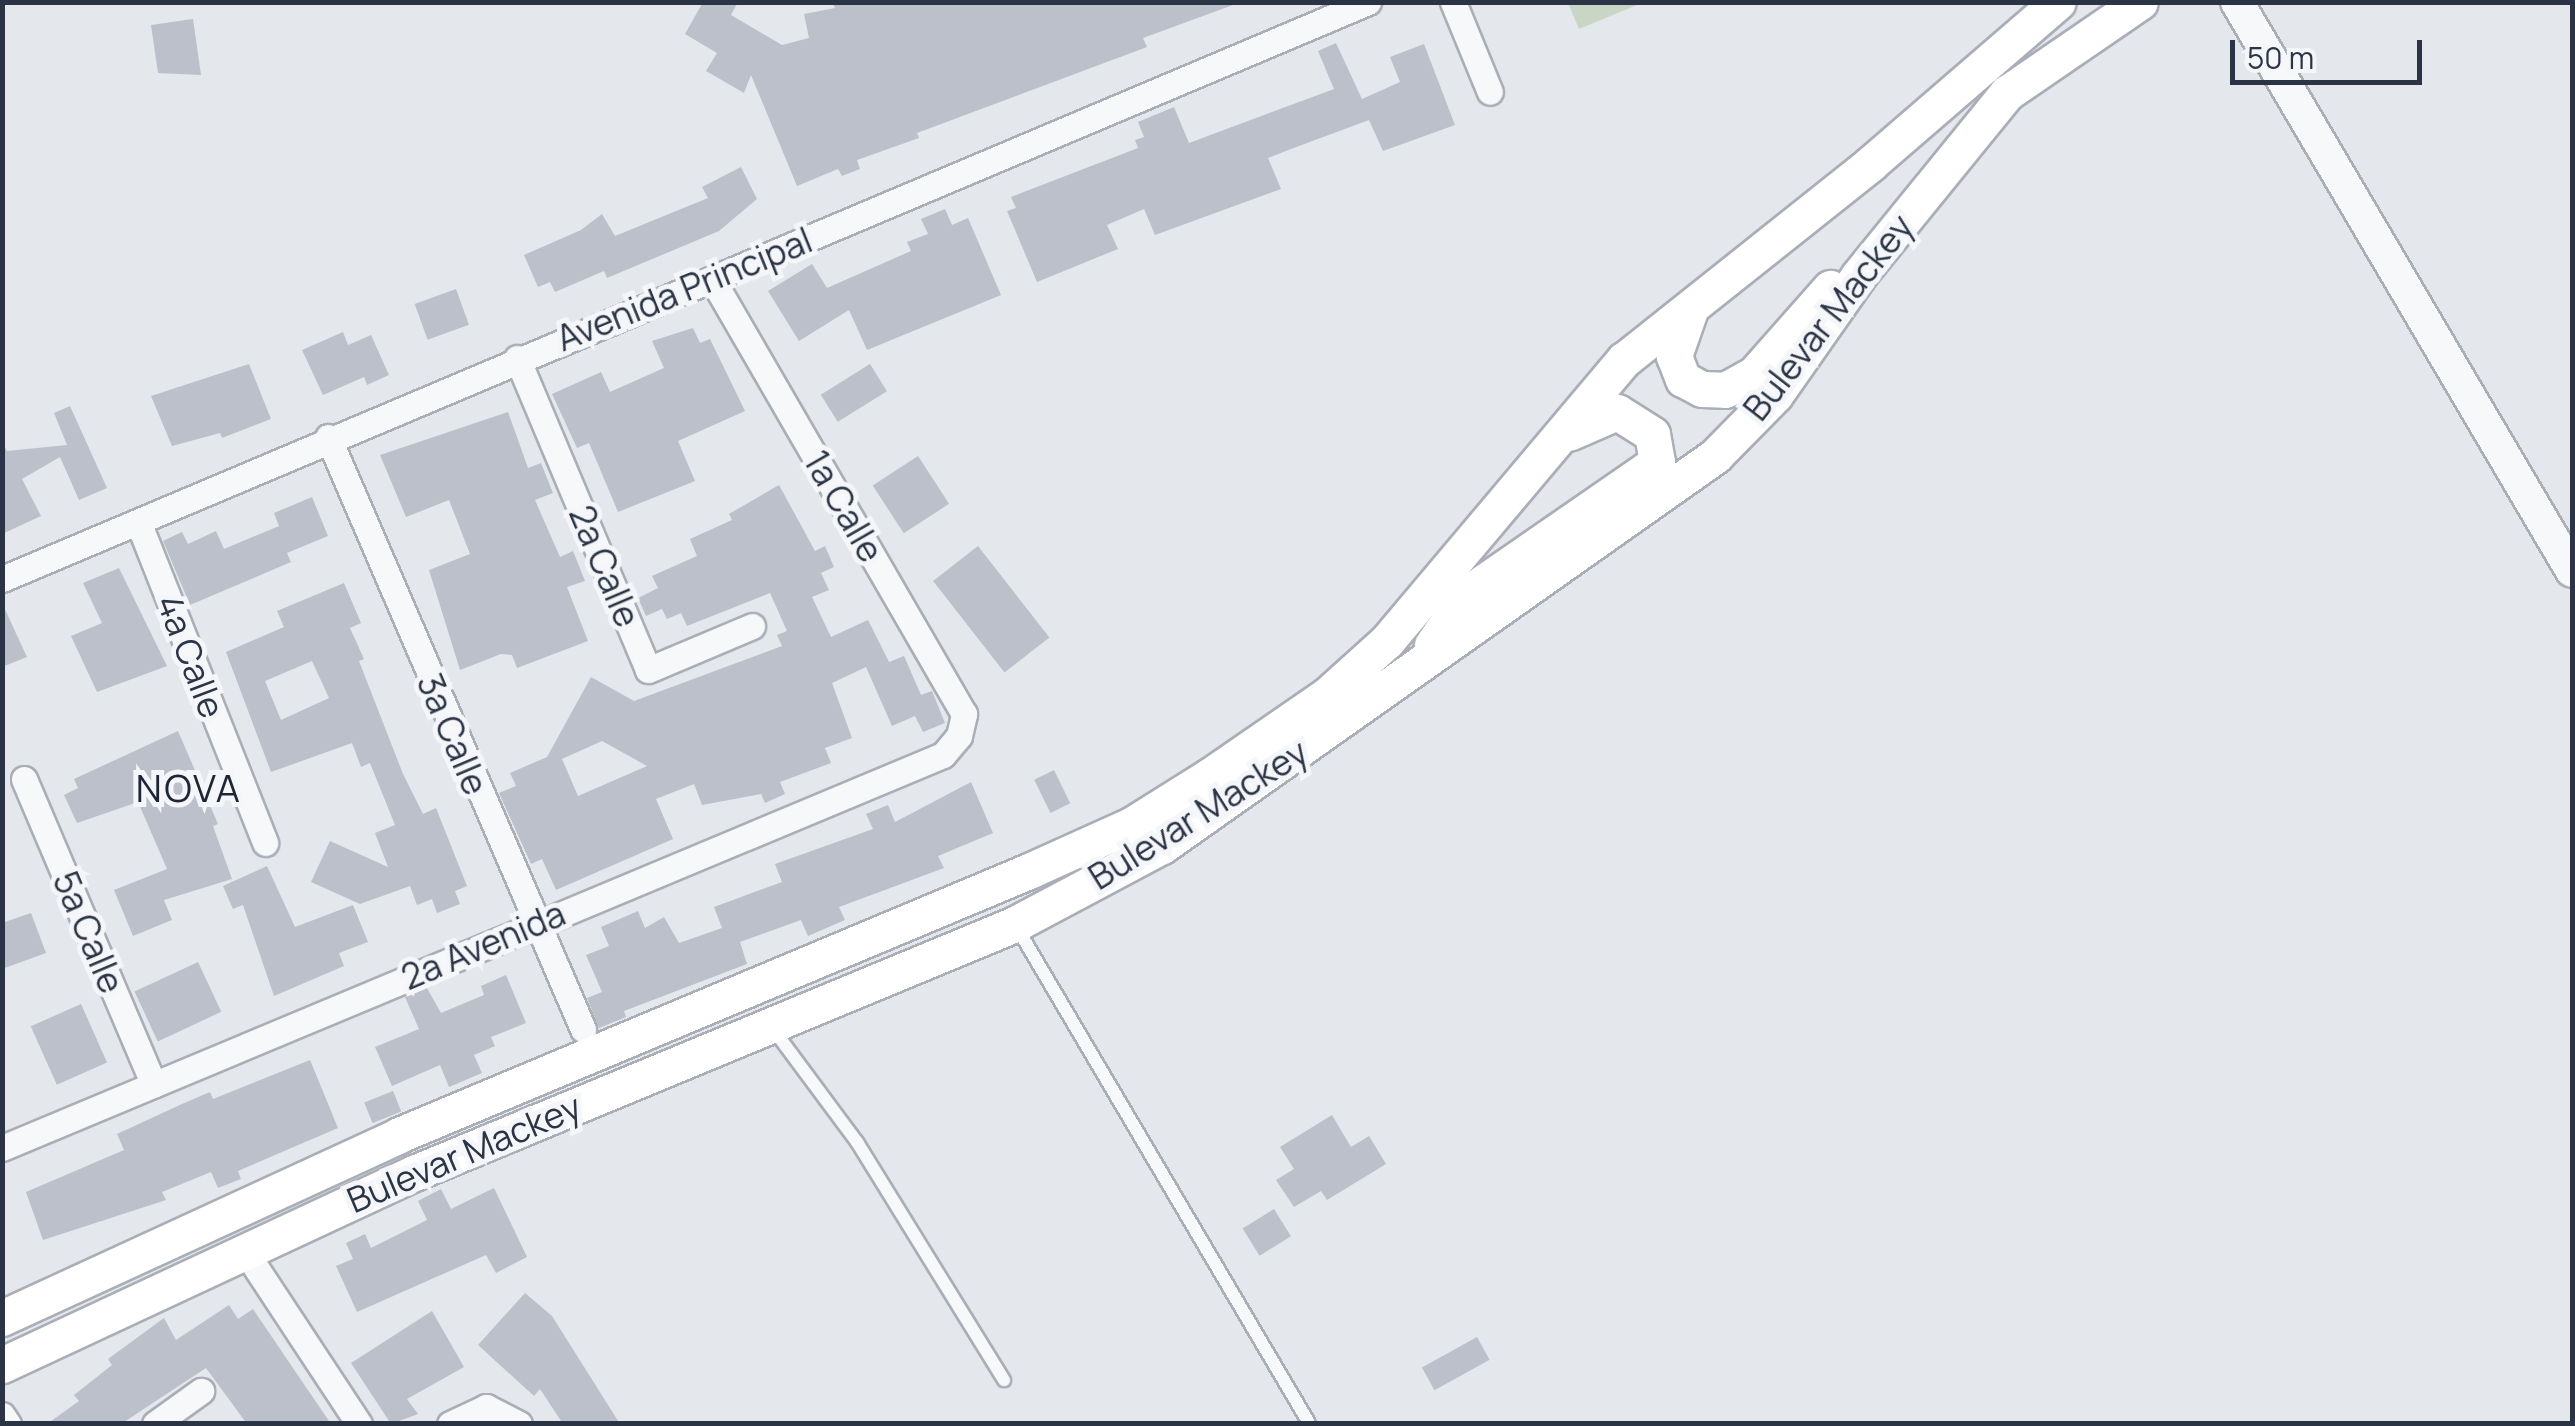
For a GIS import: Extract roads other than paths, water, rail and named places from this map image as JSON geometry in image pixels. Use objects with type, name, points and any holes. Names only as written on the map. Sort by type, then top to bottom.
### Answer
[{"type":"main road","name":"Bulevar Mackey","points":[[2,1318],[398,1135],[1132,825],[1262,741],[1363,662],[1566,434],[1624,360],[1691,309],[2058,2]]},
{"type":"main road","name":"Bulevar Mackey","points":[[2,1365],[243,1248],[1015,924],[1177,836],[1423,658],[1524,596],[1715,456],[1775,395],[1859,274],[2007,93],[2140,2]]},
{"type":"main road","points":[[1691,309],[1674,356],[1683,379],[1702,390],[1725,390],[1754,374],[1820,292],[1859,274]]},
{"type":"main road","points":[[1423,658],[1468,592],[1658,462],[1652,434],[1617,412],[1566,434]]},
{"type":"street","name":"Avenida Principal","points":[[2,580],[139,524],[328,438],[1368,2]]},
{"type":"street","points":[[1452,2],[1490,92]]},
{"type":"street","points":[[2237,2],[2572,571]]},
{"type":"street","name":"1a Calle","points":[[712,279],[964,714],[959,736]]},
{"type":"street","name":"2a Calle","points":[[518,358],[648,670],[752,626]]},
{"type":"street","name":"3a Calle","points":[[328,438],[532,923],[583,1028]]},
{"type":"street","name":"4a Calle","points":[[139,524],[265,843]]},
{"type":"street","name":"2a Avenida","points":[[2,1148],[943,754],[959,736]]},
{"type":"street","name":"5a Calle","points":[[24,779],[154,1086]]},
{"type":"street","points":[[243,1248],[358,1424]]},
{"type":"street","points":[[155,1424],[200,1391]]},
{"type":"street","points":[[450,1424],[486,1407],[519,1424]]},
{"type":"street","points":[[2,1415],[8,1424]]},
{"type":"lane","points":[[1015,924],[1309,1424]]},
{"type":"lane","points":[[769,1024],[857,1142],[1004,1380]]},
{"type":"district","name":"NOVA","points":[[189,788]]}]
